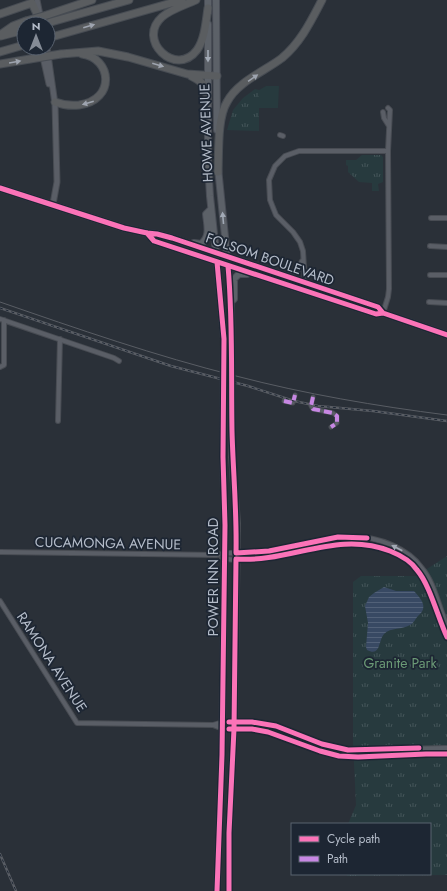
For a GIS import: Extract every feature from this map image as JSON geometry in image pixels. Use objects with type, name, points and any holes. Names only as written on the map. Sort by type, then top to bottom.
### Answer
[{"type":"highway","points":[[1,13],[11,5],[22,0]]},
{"type":"highway","points":[[55,16],[92,0]]},
{"type":"highway","points":[[56,18],[129,0]]},
{"type":"highway","points":[[56,35],[182,0]]},
{"type":"highway","points":[[196,0],[166,14],[158,22],[154,39],[157,48],[166,56],[175,59],[186,58],[196,51],[202,38],[208,8]]},
{"type":"highway","points":[[218,172],[221,118],[226,102],[239,88],[280,59],[294,46],[304,34],[322,0]]},
{"type":"highway","points":[[1,13],[34,1],[38,16]]},
{"type":"highway","points":[[0,36],[16,25]]},
{"type":"highway","points":[[0,36],[16,32]]},
{"type":"highway","points":[[0,52],[16,47]]},
{"type":"highway","points":[[0,64],[64,54],[98,51],[112,53],[187,74],[199,80],[204,84],[208,102]]},
{"type":"highway","points":[[55,102],[62,105],[86,104],[94,101],[101,95],[105,86],[103,69],[98,62],[88,55],[64,54]]},
{"type":"highway","points":[[187,74],[216,76]]},
{"type":"main road","name":"HOWE AVENUE","points":[[208,0],[208,163],[217,262]]},
{"type":"main road","name":"HOWE AVENUE","points":[[216,0],[218,172],[228,266]]},
{"type":"main road","name":"FOLSOM BOULEVARD","points":[[0,188],[107,222],[187,243],[378,307],[383,313]]},
{"type":"main road","points":[[187,243],[201,244],[207,238],[206,214],[211,209]]},
{"type":"main road","name":"FOLSOM BOULEVARD","points":[[147,233],[154,241],[376,314],[383,313],[447,335]]},
{"type":"main road","name":"POWER INN ROAD","points":[[216,891],[223,729],[225,556],[223,457],[224,339],[217,262]]},
{"type":"main road","name":"POWER INN ROAD","points":[[228,266],[231,302],[232,449],[236,503],[234,729],[229,891]]},
{"type":"main road","points":[[231,302],[234,300],[233,281],[235,277],[241,274],[254,274]]},
{"type":"street","points":[[43,56],[54,113]]},
{"type":"street","points":[[47,56],[55,102],[54,113],[57,176],[53,204]]},
{"type":"street","points":[[383,313],[389,289],[388,151],[390,110],[388,108]]},
{"type":"street","points":[[389,127],[383,113],[390,114]]},
{"type":"street","points":[[305,283],[304,257],[301,245],[297,238],[279,219],[271,205],[269,185],[270,176],[275,166],[285,156],[299,151],[388,151]]},
{"type":"street","points":[[431,218],[447,218]]},
{"type":"street","points":[[430,246],[447,247]]},
{"type":"street","points":[[285,276],[298,270],[304,257]]},
{"type":"street","points":[[430,275],[447,275]]},
{"type":"street","points":[[429,302],[447,303]]},
{"type":"street","points":[[0,367],[4,365],[2,319],[119,361]]},
{"type":"street","points":[[58,421],[60,340]]},
{"type":"street","points":[[284,401],[293,404],[296,395]]},
{"type":"street","points":[[312,397],[311,406],[313,409],[333,413],[337,416],[337,423],[331,427]]},
{"type":"street","name":"CUCAMONGA AVENUE","points":[[225,556],[236,553],[269,551],[343,536],[367,538],[388,544],[404,552],[422,567],[430,582],[447,625]]},
{"type":"street","name":"CUCAMONGA AVENUE","points":[[0,552],[216,555],[236,559],[254,560],[339,544],[358,544],[385,549],[402,557],[417,569],[425,584],[447,637]]},
{"type":"street","name":"RAMONA AVENUE","points":[[0,601],[77,723],[213,725],[223,722],[252,722],[276,726],[322,744],[348,750],[447,748]]},
{"type":"street","name":"RAMONA AVENUE","points":[[213,725],[223,729],[268,732],[320,751],[339,756],[358,757],[447,754]]},
{"type":"green space","points":[[266,86],[279,86],[278,108],[259,108],[259,90]]},
{"type":"green space","points":[[255,89],[259,90],[259,131],[227,130],[233,110],[243,98]]},
{"type":"green space","points":[[362,155],[381,155],[383,157],[383,182],[378,184],[379,191],[372,191],[372,183],[359,182],[348,172],[346,160],[356,160]]},
{"type":"green space","name":"Granite Park","points":[[447,556],[447,875],[347,876],[431,875],[431,823],[348,823],[356,805],[353,743],[353,582],[361,576],[416,576]]},
{"type":"water","points":[[384,587],[396,591],[414,591],[423,603],[423,609],[407,627],[390,630],[384,634],[377,650],[372,652],[367,650],[366,647],[368,623],[365,606],[369,597]]},
{"type":"tram line","points":[[0,302],[147,351],[236,376],[341,399],[447,415]]},
{"type":"railway","points":[[0,308],[171,366],[248,386],[294,401],[318,406],[373,411],[447,421]]},
{"type":"railway","points":[[0,854],[16,891]]},
{"type":"marked path","points":[[284,401],[293,403],[295,395]]},
{"type":"marked path","points":[[313,397],[311,406],[313,409],[333,413],[337,416],[337,423],[331,427]]},
{"type":"cycle path","points":[[0,188],[124,228],[172,238],[378,307],[383,313],[447,335]]},
{"type":"cycle path","points":[[147,233],[154,241],[376,314],[383,313]]},
{"type":"cycle path","points":[[217,262],[224,339],[223,457],[225,525],[222,755],[217,891]]},
{"type":"cycle path","points":[[228,266],[230,287],[232,431],[236,553],[269,551],[338,537],[367,538]]},
{"type":"cycle path","points":[[229,891],[229,833],[234,729],[236,559],[256,559],[332,545],[351,544],[370,545],[390,551],[408,561],[422,576],[447,637]]},
{"type":"cycle path","points":[[229,722],[252,722],[276,726],[322,744],[348,750],[419,748]]},
{"type":"cycle path","points":[[229,729],[252,729],[268,732],[320,751],[339,756],[358,757],[447,754]]}]
